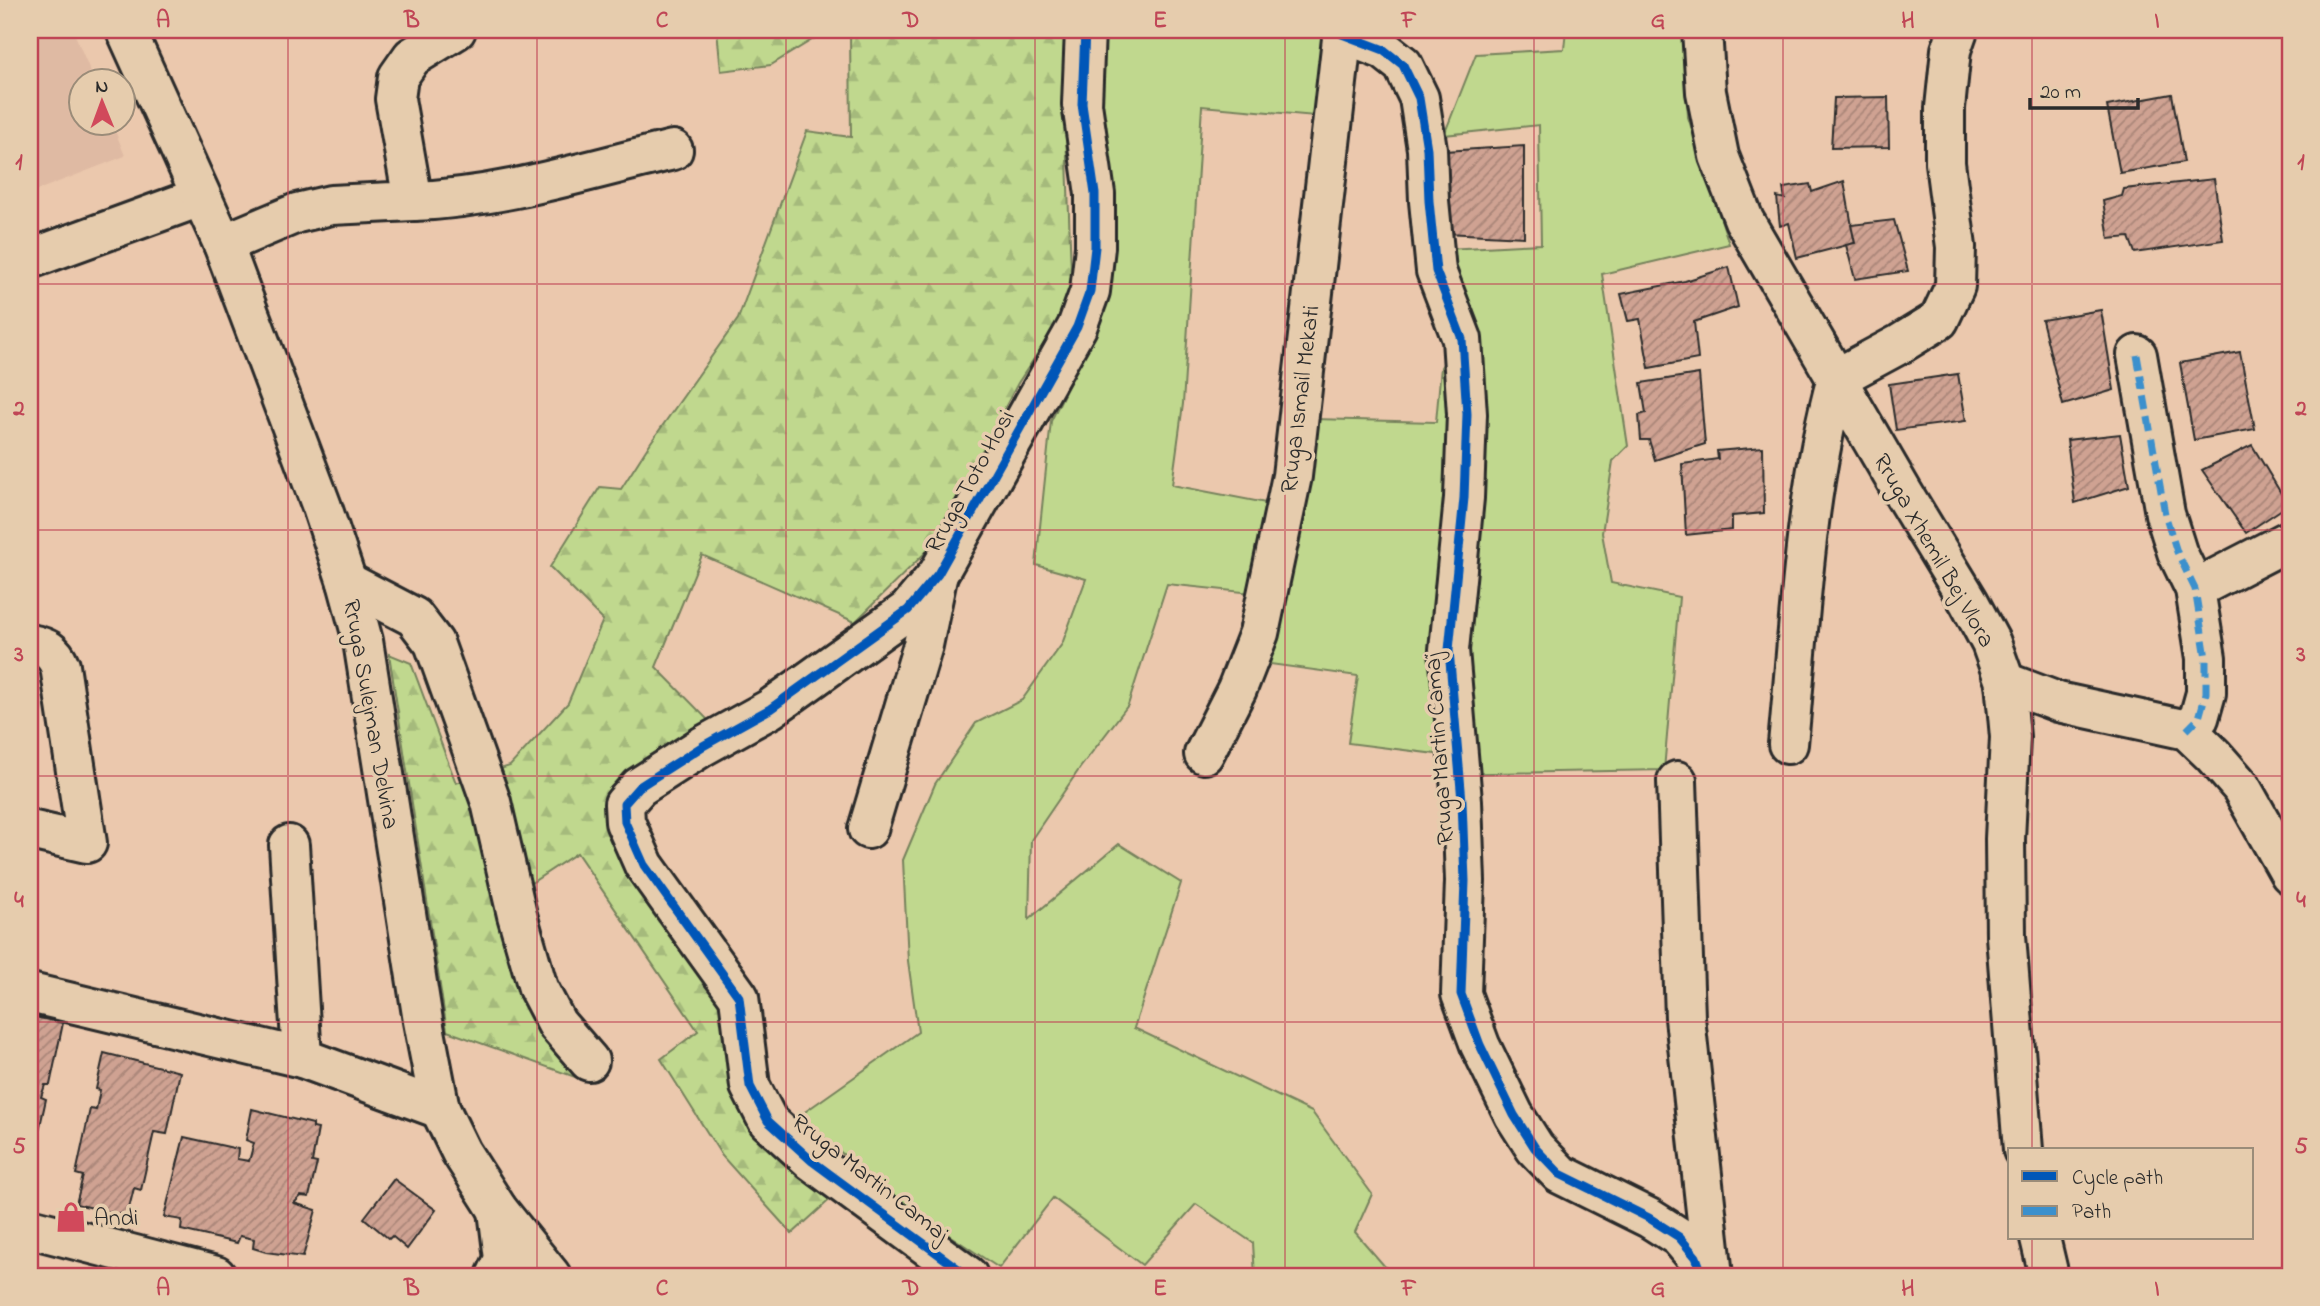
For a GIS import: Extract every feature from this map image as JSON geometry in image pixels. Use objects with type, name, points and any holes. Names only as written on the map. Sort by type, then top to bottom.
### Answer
[{"type":"street","name":"Rruga Sulejman Delvina","points":[[126,30],[223,244],[322,507],[347,582],[363,641],[440,1109],[461,1152],[498,1209],[551,1276]]},
{"type":"street","points":[[413,201],[395,99],[398,77],[412,57],[456,30]]},
{"type":"street","name":"Rruga Toto Hosi","points":[[624,804],[639,787],[703,746],[770,709],[908,610],[938,574],[1077,327],[1090,291],[1095,247],[1095,194],[1082,104],[1085,30]]},
{"type":"street","name":"Rruga Xhemil Bej Vlora","points":[[1702,30],[1706,92],[1719,156],[1744,220],[1969,602],[1991,643],[2005,682],[2011,737],[2005,839],[2006,936],[2023,1148]]},
{"type":"street","points":[[1788,744],[1812,503],[1825,422],[1837,378],[1939,320],[1955,286],[1956,247],[1945,163],[1945,108],[1951,50],[1958,30]]},
{"type":"street","name":"Rruga Ismail Mekati","points":[[1204,754],[1237,689],[1259,633],[1292,476],[1343,32]]},
{"type":"street","name":"Rruga Martin Camaj","points":[[1343,32],[1384,50],[1403,65],[1419,98],[1427,149],[1436,271],[1462,340],[1467,414],[1464,498],[1449,650],[1459,743],[1465,881],[1461,994],[1480,1045],[1514,1115],[1535,1148],[1560,1174],[1649,1218],[1679,1237],[1696,1257],[1703,1276]]},
{"type":"street","points":[[223,244],[297,213],[331,205],[449,200],[486,194],[673,150]]},
{"type":"street","points":[[30,260],[200,197]]},
{"type":"street","points":[[2137,355],[2165,514],[2177,552],[2196,589],[2206,658],[2206,693],[2199,718],[2187,730]]},
{"type":"street","points":[[2196,589],[2290,540]]},
{"type":"street","points":[[868,829],[923,645],[938,574]]},
{"type":"street","points":[[347,582],[414,617],[434,643],[491,802],[517,915],[538,988],[557,1024],[589,1061]]},
{"type":"street","points":[[30,644],[54,653],[60,666],[87,843],[30,830]]},
{"type":"street","points":[[2005,682],[2058,702],[2187,730],[2241,788],[2290,874]]},
{"type":"street","points":[[1677,781],[1685,1018],[1713,1276]]},
{"type":"street","name":"Rruga Martin Camaj","points":[[624,804],[625,822],[644,865],[739,997],[750,1086],[768,1121],[812,1161],[968,1276]]},
{"type":"street","points":[[289,845],[302,1058]]},
{"type":"street","points":[[30,993],[302,1058],[440,1109]]},
{"type":"street","points":[[496,1276],[504,1259],[498,1209]]},
{"type":"street","points":[[30,1228],[171,1271],[216,1276]]},
{"type":"street","points":[[2040,1240],[2049,1276]]},
{"type":"path","points":[[30,34],[40,30]]},
{"type":"shaded area","points":[[30,30],[73,30],[88,66],[66,66],[66,136],[117,136],[125,156],[30,193]]},
{"type":"green space","points":[[717,30],[828,30],[771,65],[721,71]]},
{"type":"green space","points":[[850,30],[1071,30],[1065,101],[1072,301],[1018,383],[931,547],[855,622],[702,555],[656,667],[709,721],[614,787],[724,1002],[733,1071],[835,1195],[792,1234],[722,1156],[661,1059],[698,1031],[577,853],[501,903],[538,1005],[575,1077],[447,1031],[389,654],[411,663],[456,783],[510,766],[568,703],[603,620],[550,567],[600,487],[621,489],[738,319],[807,131],[851,137]]},
{"type":"green space","points":[[1101,30],[1328,30],[1315,116],[1202,106],[1183,404],[1172,485],[1266,503],[1252,593],[1167,584],[1128,705],[1080,768],[1031,840],[1029,919],[1119,844],[1181,883],[1134,1028],[1312,1112],[1372,1194],[1355,1232],[1393,1276],[1255,1276],[1253,1243],[1196,1204],[1142,1265],[1053,1198],[999,1268],[897,1201],[799,1116],[918,1032],[908,961],[903,860],[935,784],[976,723],[1022,700],[1062,644],[1086,579],[1036,565],[1051,421],[1100,319],[1095,109]]},
{"type":"green space","points":[[1566,30],[1684,30],[1688,117],[1729,244],[1602,274],[1628,446],[1613,461],[1602,533],[1611,583],[1679,597],[1664,770],[1442,774],[1443,755],[1348,743],[1358,676],[1270,664],[1313,419],[1436,422],[1441,367],[1472,320],[1447,249],[1541,244],[1539,125],[1444,135],[1476,54],[1564,49]]},
{"type":"building","points":[[2172,94],[2184,162],[2120,173],[2107,106]]},
{"type":"building","points":[[1888,97],[1889,147],[1831,148],[1834,98]]},
{"type":"building","points":[[1524,146],[1524,237],[1446,233],[1445,151]]},
{"type":"building","points":[[2214,179],[2223,240],[2135,253],[2129,237],[2109,239],[2103,201],[2122,196],[2124,189]]},
{"type":"building","points":[[1844,181],[1855,243],[1797,258],[1789,223],[1780,226],[1777,197],[1785,199],[1783,188],[1810,184],[1812,192]]},
{"type":"building","points":[[1894,220],[1908,271],[1855,279],[1846,245],[1855,243],[1851,225]]},
{"type":"building","points":[[1729,267],[1738,307],[1694,322],[1698,359],[1649,368],[1640,319],[1628,321],[1621,294],[1685,281]]},
{"type":"building","points":[[2101,310],[2114,390],[2063,405],[2042,320]]},
{"type":"building","points":[[2240,352],[2255,429],[2194,440],[2180,363]]},
{"type":"building","points":[[1699,374],[1705,444],[1655,460],[1649,440],[1641,440],[1639,415],[1646,413],[1641,383]]},
{"type":"building","points":[[1958,374],[1966,421],[1896,430],[1889,384]]},
{"type":"building","points":[[2120,434],[2129,486],[2075,503],[2067,440]]},
{"type":"building","points":[[2252,445],[2288,505],[2246,533],[2202,470]]},
{"type":"building","points":[[1763,447],[1764,513],[1732,516],[1732,530],[1686,535],[1682,464],[1718,459],[1717,451]]},
{"type":"building","points":[[30,1016],[63,1023],[50,1085],[45,1085],[41,1097],[46,1099],[32,1162],[30,1161]]},
{"type":"building","points":[[104,1053],[180,1072],[167,1134],[154,1132],[141,1190],[134,1188],[127,1216],[76,1204],[83,1176],[76,1174],[90,1109],[96,1110],[100,1090],[96,1089]]},
{"type":"building","points":[[252,1109],[313,1124],[313,1128],[318,1129],[312,1162],[317,1163],[309,1197],[301,1196],[294,1203],[316,1210],[303,1257],[253,1248],[254,1239],[240,1236],[237,1243],[181,1230],[182,1220],[164,1217],[184,1137],[238,1149],[237,1159],[249,1161],[254,1143],[246,1140]]},
{"type":"building","points":[[394,1179],[436,1210],[407,1249],[392,1236],[389,1239],[364,1218]]},
{"type":"marked path","points":[[2137,355],[2165,514],[2177,552],[2195,589],[2206,658],[2206,693],[2199,718],[2187,730]]},
{"type":"cycle path","points":[[968,1276],[812,1161],[768,1121],[750,1086],[739,997],[644,865],[625,822],[624,804],[639,787],[703,746],[770,709],[908,610],[938,574],[1077,327],[1090,291],[1095,247],[1095,194],[1082,104],[1085,30]]},
{"type":"cycle path","points":[[1342,34],[1384,50],[1403,65],[1419,98],[1427,149],[1436,271],[1462,339],[1467,414],[1464,498],[1449,650],[1462,801],[1465,881],[1461,994],[1480,1045],[1514,1115],[1535,1148],[1560,1174],[1649,1218],[1679,1237],[1696,1257],[1703,1276]]},
{"type":"place","name":"Andi","points":[[71,1217]]}]
